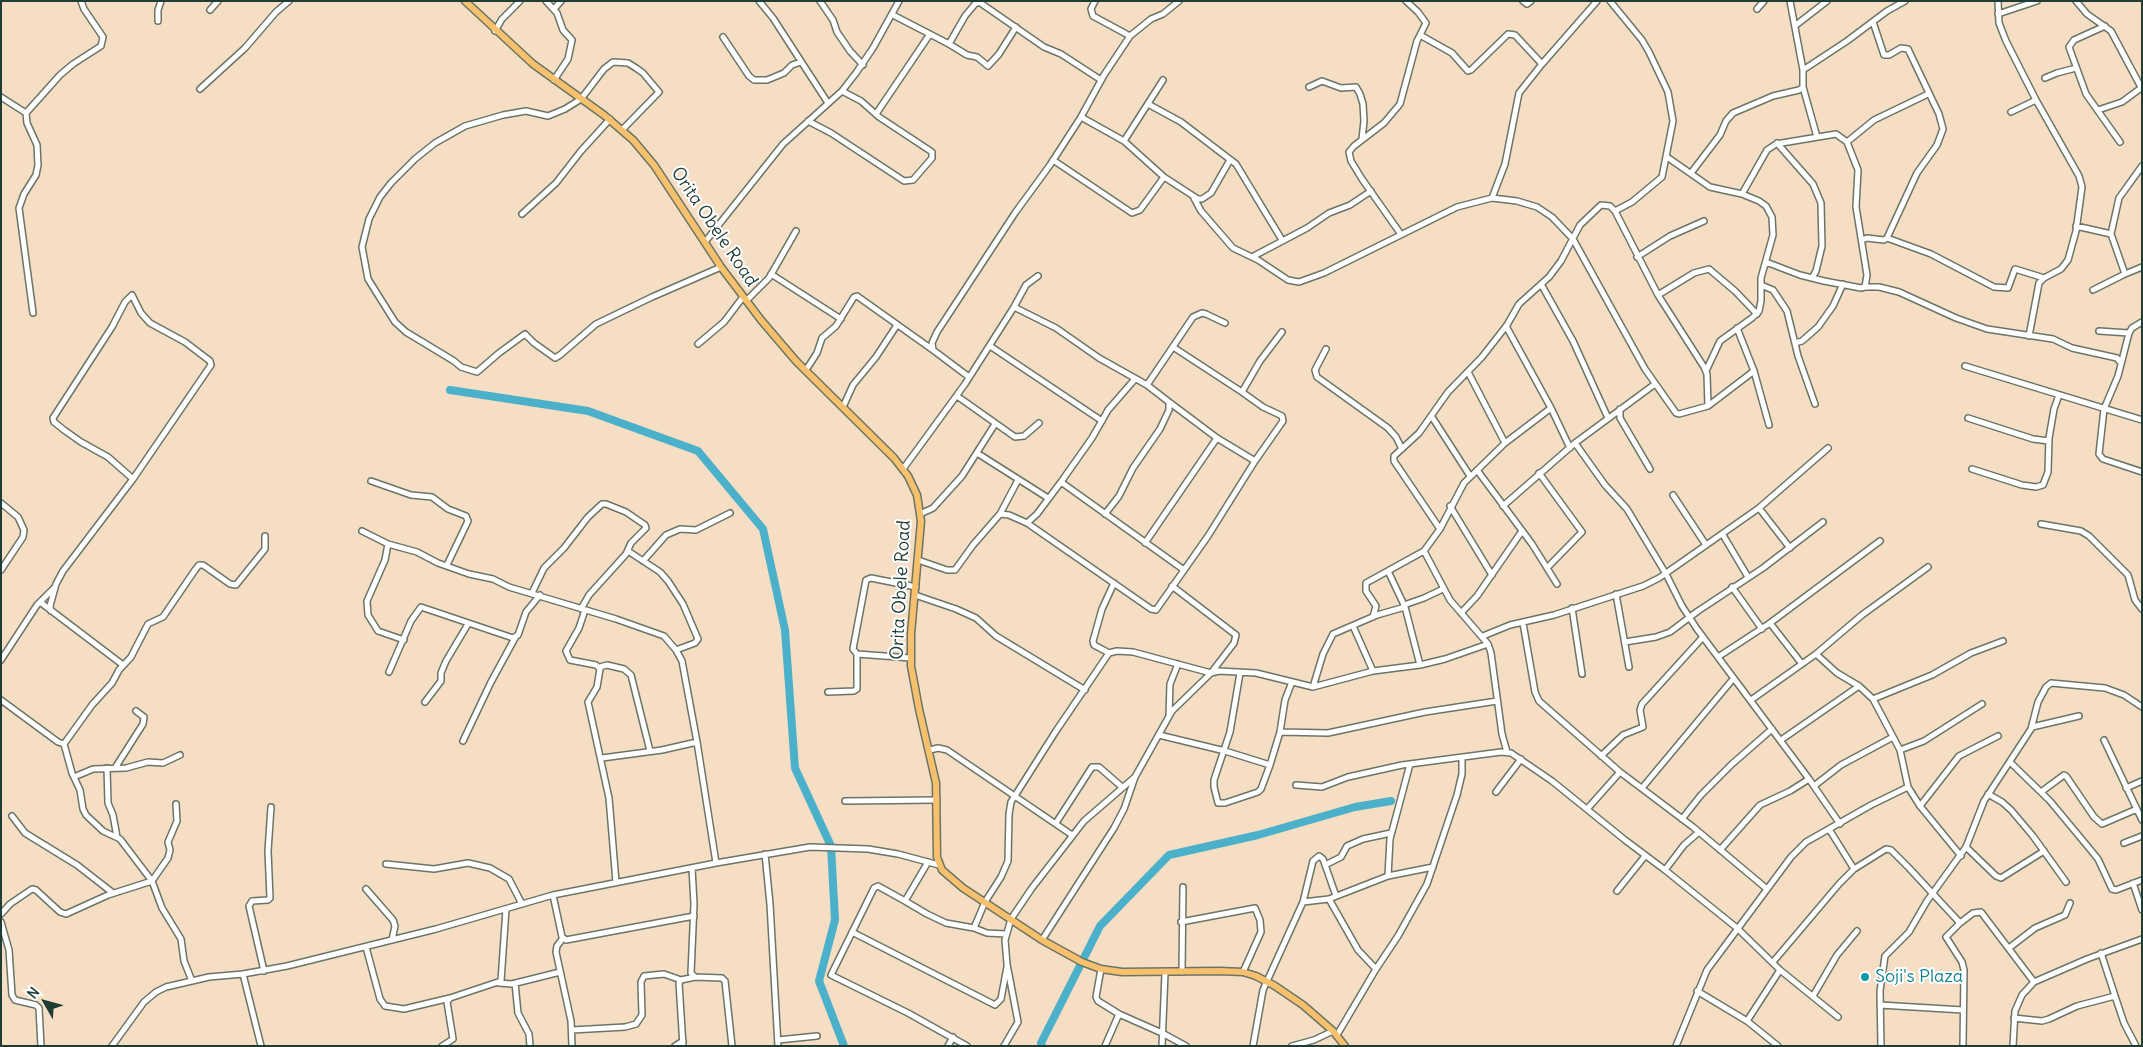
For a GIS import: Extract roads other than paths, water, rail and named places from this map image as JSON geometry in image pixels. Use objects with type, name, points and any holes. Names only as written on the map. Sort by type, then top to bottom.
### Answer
[{"type":"main road","name":"Orita Obele Road","points":[[465,1],[516,51],[622,130],[654,165],[721,267],[745,299],[806,370],[903,469],[917,495],[920,514],[911,658],[919,710],[930,750],[937,800],[939,865]]},
{"type":"main road","points":[[939,865],[954,882],[1042,940],[1082,962],[1101,969],[1122,972],[1243,972],[1267,981],[1303,1005],[1335,1033],[1345,1046]]},
{"type":"street","points":[[33,313],[26,254],[18,216],[22,200],[36,175],[38,165],[37,145],[27,123],[26,113],[50,84],[101,46],[103,37],[84,10],[81,1]]},
{"type":"street","points":[[158,21],[158,10],[161,1]]},
{"type":"street","points":[[210,10],[218,1]]},
{"type":"street","points":[[200,89],[245,48],[272,16],[289,1]]},
{"type":"street","points":[[495,31],[502,20],[520,1]]},
{"type":"street","points":[[546,1],[554,9],[563,30],[572,40],[568,59],[554,80]]},
{"type":"street","points":[[554,9],[561,1]]},
{"type":"street","points":[[760,1],[828,103]]},
{"type":"street","points":[[820,1],[833,20],[837,32],[850,51],[863,64]]},
{"type":"street","points":[[705,242],[771,157],[842,91],[863,64],[893,15],[899,1]]},
{"type":"street","points":[[1095,1],[1091,9],[1093,16],[1130,36]]},
{"type":"street","points":[[933,350],[932,343],[938,332],[1014,214],[1054,160],[1101,80],[1130,36],[1151,19],[1163,14],[1179,1]]},
{"type":"street","points":[[1400,233],[1349,155],[1351,148],[1384,123],[1398,108],[1420,34],[1425,26],[1425,20],[1406,1]]},
{"type":"street","points":[[1523,1],[1527,4],[1531,1]]},
{"type":"street","points":[[1492,198],[1505,164],[1519,93],[1597,1]]},
{"type":"street","points":[[1610,1],[1642,40],[1668,92],[1673,120],[1665,172],[1659,181],[1632,202],[1615,211]]},
{"type":"street","points":[[1757,9],[1764,1]]},
{"type":"street","points":[[1790,1],[1796,24],[1803,70],[1803,87],[1817,137]]},
{"type":"street","points":[[1796,24],[1827,1]]},
{"type":"street","points":[[1803,70],[1887,11],[1905,1]]},
{"type":"street","points":[[1998,1],[1998,14],[2006,41],[2036,100],[2079,176],[2082,195],[2073,245],[2065,265],[2044,278],[2038,286],[2029,336]]},
{"type":"street","points":[[1998,14],[2037,1]]},
{"type":"street","points":[[2076,1],[2087,14],[2111,31],[2141,88],[2122,102],[2098,110]]},
{"type":"street","points":[[948,44],[966,16],[978,3],[982,3],[1044,47],[1061,54],[1101,80]]},
{"type":"street","points":[[893,15],[967,55],[976,57],[988,66],[999,54],[1016,27]]},
{"type":"street","points":[[1873,22],[1884,55],[1889,56],[1901,48],[1907,48],[1921,74],[1943,126],[1942,135],[1917,173],[1887,238]]},
{"type":"street","points":[[2105,26],[2070,44],[2069,47],[2083,88],[2120,142]]},
{"type":"street","points":[[876,114],[930,34]]},
{"type":"street","points":[[1420,34],[1452,53],[1468,71],[1508,34],[1516,36],[1542,64]]},
{"type":"street","points":[[723,38],[749,76],[754,80],[766,80],[784,73],[792,65],[801,62]]},
{"type":"street","points":[[622,130],[659,94],[659,90],[643,73],[628,63],[613,62],[604,69],[581,99],[565,109],[548,116],[526,111],[503,115],[455,130],[415,159],[380,197],[369,219],[362,247],[368,279],[400,328],[461,367],[477,372],[525,334],[555,358],[560,356],[596,324],[721,267]]},
{"type":"street","points":[[2045,78],[2076,68]]},
{"type":"street","points":[[1124,141],[1163,80]]},
{"type":"street","points":[[1309,87],[1322,80],[1341,88],[1356,87],[1363,104],[1362,139]]},
{"type":"street","points":[[1691,173],[1720,135],[1726,121],[1733,113],[1773,96],[1799,90],[1803,87]]},
{"type":"street","points":[[808,121],[831,133],[904,181],[910,182],[932,158],[933,154],[922,144],[876,114],[861,101],[842,91]]},
{"type":"street","points":[[1847,142],[1874,120],[1928,94]]},
{"type":"street","points":[[1,97],[26,113]]},
{"type":"street","points":[[2011,112],[2036,100]]},
{"type":"street","points":[[1148,104],[1175,118],[1239,167],[1250,189],[1282,240]]},
{"type":"street","points":[[1081,117],[1124,141],[1164,177],[1194,198],[1202,199],[1211,193],[1230,160]]},
{"type":"street","points":[[522,214],[556,183],[580,151],[610,120]]},
{"type":"street","points":[[1742,194],[1767,150],[1777,143],[1836,134],[1847,142],[1858,170],[1856,207],[1867,275],[1865,286]]},
{"type":"street","points":[[1777,143],[1813,184],[1821,203],[1822,246],[1816,271],[1812,278]]},
{"type":"street","points":[[1667,157],[1714,189],[1742,194],[1766,206],[1772,217],[1773,235],[1761,285],[1761,305],[1757,314],[1717,344],[1706,371],[1708,406]]},
{"type":"street","points":[[1054,160],[1132,213],[1140,210],[1164,177]]},
{"type":"street","points":[[2125,274],[2111,234],[2119,198],[2139,176],[2142,166]]},
{"type":"street","points":[[1252,257],[1307,228],[1329,213],[1350,205],[1371,191]]},
{"type":"street","points":[[1194,198],[1200,211],[1229,244],[1288,280],[1299,282],[1324,273],[1400,233],[1457,207],[1492,198],[1517,201],[1537,207],[1552,216],[1573,239],[1655,384],[1678,414],[1708,406],[1754,371]]},
{"type":"street","points":[[1440,529],[1394,461],[1394,456],[1413,440],[1432,417],[1448,392],[1468,372],[1506,326],[1515,308],[1555,270],[1580,225],[1598,207],[1605,204],[1615,211],[1658,295],[1706,371]]},
{"type":"street","points":[[1638,257],[1670,236],[1704,221]]},
{"type":"street","points":[[2076,226],[2111,234]]},
{"type":"street","points":[[698,344],[724,322],[771,274],[796,231]]},
{"type":"street","points":[[1862,240],[1867,238],[1884,240],[1887,238],[1931,254],[1994,287],[2008,288],[2015,269],[2044,278]]},
{"type":"street","points":[[1766,262],[1812,278],[1843,284],[1879,287],[1900,292],[1970,324],[1995,331],[2053,339],[2072,348],[2117,358],[2120,362]]},
{"type":"street","points":[[2092,290],[2142,267]]},
{"type":"street","points":[[1658,295],[1694,273],[1709,269],[1735,291],[1757,314]]},
{"type":"street","points":[[771,274],[841,319]]},
{"type":"street","points":[[903,469],[957,396],[990,346],[1026,285],[1038,276]]},
{"type":"street","points":[[1541,284],[1572,341],[1608,418]]},
{"type":"street","points":[[1794,343],[1802,341],[1818,327],[1832,306],[1843,284]]},
{"type":"street","points":[[1761,285],[1774,290],[1782,302],[1790,322],[1794,343],[1816,404]]},
{"type":"street","points":[[52,610],[50,606],[55,586],[63,571],[133,479],[211,364],[210,361],[185,342],[150,323],[141,313],[132,295],[125,302],[112,327],[53,418],[54,422],[64,430],[108,457],[133,479]]},
{"type":"street","points":[[806,370],[817,353],[822,338],[841,319],[852,299],[857,296],[969,377]]},
{"type":"street","points":[[1014,307],[1056,328],[1099,358],[1146,385],[1217,438],[1255,461]]},
{"type":"street","points":[[1146,385],[1196,314],[1206,314],[1225,323]]},
{"type":"street","points":[[2142,322],[2132,328],[2120,362],[2118,376],[2104,409],[2100,457],[2142,472]]},
{"type":"street","points":[[844,407],[852,387],[876,357],[897,325]]},
{"type":"street","points":[[1506,326],[1551,408],[1570,448]]},
{"type":"street","points":[[1738,328],[1754,371],[1769,425]]},
{"type":"street","points":[[2098,331],[2130,333]]},
{"type":"street","points":[[1242,392],[1260,361],[1282,332]]},
{"type":"street","points":[[990,346],[1102,421]]},
{"type":"street","points":[[1000,514],[1009,514],[1027,523],[1153,610],[1158,608],[1208,536],[1255,461],[1281,426],[1283,418],[1263,408],[1173,347]]},
{"type":"street","points":[[1326,348],[1317,364],[1315,374],[1384,424],[1396,437],[1402,449]]},
{"type":"street","points":[[1965,366],[2142,420]]},
{"type":"street","points":[[1468,372],[1505,443]]},
{"type":"street","points":[[1027,523],[1037,514],[1061,482],[1108,410],[1135,380]]},
{"type":"street","points":[[1504,506],[1575,443],[1655,384]]},
{"type":"street","points":[[957,396],[1015,437],[1020,438],[1039,423]]},
{"type":"street","points":[[1972,469],[2022,485],[2040,487],[2045,483],[2048,472],[2049,441],[2054,409],[2059,396]]},
{"type":"street","points":[[1105,514],[1119,496],[1133,468],[1160,429],[1169,410],[1169,402]]},
{"type":"street","points":[[1372,617],[1376,606],[1365,586],[1368,582],[1424,552],[1440,529],[1450,506],[1470,476],[1505,443],[1551,408]]},
{"type":"street","points":[[1620,409],[1620,418]]},
{"type":"street","points":[[1614,414],[1620,418],[1650,469]]},
{"type":"street","points":[[1432,417],[1470,476]]},
{"type":"street","points":[[1968,418],[2033,439],[2049,441]]},
{"type":"street","points":[[920,514],[933,508],[962,476],[995,424]]},
{"type":"street","points":[[1145,544],[1217,438]]},
{"type":"street","points":[[1575,443],[1605,485],[1627,509],[1666,574],[1689,618],[1809,779],[1840,824]]},
{"type":"street","points":[[1483,636],[1492,631],[1650,583],[1723,535],[1759,508],[1828,448]]},
{"type":"street","points":[[977,454],[1048,498]]},
{"type":"street","points":[[1476,470],[1522,531],[1557,584]]},
{"type":"street","points":[[1539,473],[1582,532],[1548,568]]},
{"type":"street","points":[[918,560],[947,570],[955,570],[973,545],[1000,514],[1018,480]]},
{"type":"street","points":[[371,481],[417,496],[432,497],[448,509],[466,516],[468,521],[447,565]]},
{"type":"street","points":[[1061,482],[1145,544],[1184,570]]},
{"type":"street","points":[[1672,495],[1706,545]]},
{"type":"street","points":[[1,504],[18,517],[24,534],[1,570]]},
{"type":"street","points":[[532,593],[544,568],[553,561],[577,529],[602,504],[626,512],[646,526],[646,529],[631,543],[628,552],[589,595],[583,609],[579,628],[569,645],[567,655],[570,660],[600,667],[607,665],[624,669],[630,675],[650,751]]},
{"type":"street","points":[[1450,506],[1492,575]]},
{"type":"street","points":[[1759,508],[1790,548]]},
{"type":"street","points":[[643,561],[666,535],[680,529],[696,530],[730,513]]},
{"type":"street","points":[[1625,642],[1664,635],[1790,548],[1823,522]]},
{"type":"street","points":[[2041,524],[2081,532],[2089,536],[2128,575],[2135,600],[2142,609]]},
{"type":"street","points":[[362,531],[388,544],[417,552],[469,574],[493,579],[509,586],[658,633],[676,650],[684,666],[716,863]]},
{"type":"street","points":[[1461,613],[1477,596],[1522,531]]},
{"type":"street","points":[[1723,535],[1748,577]]},
{"type":"street","points":[[64,744],[92,705],[112,684],[123,665],[136,650],[148,624],[163,617],[188,578],[199,565],[203,565],[230,584],[236,585],[265,549],[265,536]]},
{"type":"street","points":[[1718,657],[1770,623],[1880,541]]},
{"type":"street","points":[[388,544],[385,560],[367,601],[368,616],[376,630],[404,640]]},
{"type":"street","points":[[628,552],[660,572],[680,598],[698,637],[696,643],[676,650]]},
{"type":"street","points":[[1424,552],[1443,589],[1488,644],[1491,653],[1502,734],[1507,752]]},
{"type":"street","points":[[1750,700],[1816,654],[1862,615],[1928,568]]},
{"type":"street","points":[[1388,572],[1404,606],[1420,665]]},
{"type":"street","points":[[828,692],[854,691],[857,688],[857,654],[853,649],[854,635],[866,580],[871,578],[916,586]]},
{"type":"street","points":[[1114,583],[1102,609],[1093,641],[1094,645],[1109,653],[1117,651],[1133,652],[1211,672],[1265,675],[1313,687],[1373,670],[1420,665],[1445,660],[1488,644]]},
{"type":"street","points":[[1,660],[40,602],[55,586]]},
{"type":"street","points":[[1042,940],[1114,828],[1124,809],[1135,777],[1168,716],[1211,672],[1234,642],[1236,636],[1221,622],[1172,586]]},
{"type":"street","points":[[1732,587],[1762,628]]},
{"type":"street","points":[[1313,687],[1322,654],[1330,637],[1337,632],[1372,617],[1404,606],[1443,589]]},
{"type":"street","points":[[1616,594],[1629,667]]},
{"type":"street","points":[[462,740],[490,682],[515,638],[526,612],[540,595]]},
{"type":"street","points":[[915,595],[976,618],[996,636],[1085,690]]},
{"type":"street","points":[[40,602],[123,665]]},
{"type":"street","points":[[389,672],[411,621],[421,607],[510,638],[515,638]]},
{"type":"street","points":[[1572,608],[1582,674]]},
{"type":"street","points":[[1523,622],[1536,697],[1620,772],[1682,818],[1767,889]]},
{"type":"street","points":[[1770,623],[1802,664]]},
{"type":"street","points":[[425,702],[441,681],[441,673],[446,661],[468,624]]},
{"type":"street","points":[[1353,626],[1373,670]]},
{"type":"street","points":[[1602,756],[1623,735],[1643,727],[1640,710],[1642,704],[1703,638]]},
{"type":"street","points":[[1873,699],[1932,675],[1971,653],[2003,641]]},
{"type":"street","points":[[974,928],[985,902],[1001,877],[1008,861],[1011,802],[1109,653]]},
{"type":"street","points":[[857,654],[911,658]]},
{"type":"street","points":[[1816,654],[1837,673],[1859,686],[1873,699],[1900,750],[1908,787],[1920,806],[1961,856]]},
{"type":"street","points":[[1168,716],[1170,684],[1178,664]]},
{"type":"street","points":[[600,667],[597,687],[588,702],[602,758],[612,815],[616,882]]},
{"type":"street","points":[[1240,673],[1230,732],[1214,780],[1216,799],[1221,804],[1258,792],[1261,789],[1280,732],[1284,705],[1292,682]]},
{"type":"street","points":[[1642,788],[1733,679]]},
{"type":"street","points":[[1881,1046],[1881,970],[1885,956],[1909,932],[1933,893],[1961,856],[1988,794],[2032,727],[2038,702],[2046,687],[2051,684],[2113,690],[2142,707]]},
{"type":"street","points":[[1780,740],[1859,686]]},
{"type":"street","points":[[1,700],[58,742],[64,744]]},
{"type":"street","points":[[1280,732],[1328,733],[1425,712],[1497,701]]},
{"type":"street","points":[[1900,750],[1924,741],[1982,704]]},
{"type":"street","points":[[115,768],[144,724],[144,717],[136,710]]},
{"type":"street","points":[[2032,727],[2078,716]]},
{"type":"street","points":[[1682,818],[1701,795],[1732,764],[1772,729]]},
{"type":"street","points":[[1159,735],[1224,751],[1270,765]]},
{"type":"street","points":[[1920,806],[1959,756],[1967,750],[1998,736]]},
{"type":"street","points":[[1814,786],[1841,765],[1893,737]]},
{"type":"street","points":[[2104,740],[2142,820]]},
{"type":"street","points":[[602,758],[697,742]]},
{"type":"street","points":[[64,744],[80,790],[83,809],[86,815],[103,831],[117,837]]},
{"type":"street","points":[[930,750],[938,748],[947,750],[1072,835]]},
{"type":"street","points":[[1296,785],[1322,787],[1348,777],[1410,764],[1507,752],[1521,759],[1588,808],[1645,856],[1737,928],[1780,970],[1838,1017]]},
{"type":"street","points":[[74,777],[93,769],[136,766],[148,762],[163,763],[180,755]]},
{"type":"street","points":[[1292,1046],[1335,1033],[1398,936],[1427,884],[1460,783],[1462,758]]},
{"type":"street","points":[[1496,792],[1521,759]]},
{"type":"street","points":[[2010,762],[2041,792],[2098,859],[2112,889],[2116,890],[2142,880]]},
{"type":"street","points":[[1388,876],[1388,853],[1391,833],[1410,764]]},
{"type":"street","points":[[1056,823],[1092,767],[1099,768],[1122,787]]},
{"type":"street","points":[[107,768],[108,803],[113,815],[117,837],[152,881],[162,908],[181,939],[184,961],[192,981]]},
{"type":"street","points":[[1588,808],[1620,772]]},
{"type":"street","points":[[2041,792],[2059,778],[2066,776],[2094,817],[2102,824],[2137,809]]},
{"type":"street","points":[[1004,1046],[1018,1022],[1008,964],[1006,934],[1011,919],[1084,821],[1135,777]]},
{"type":"street","points":[[1720,850],[1760,805],[1790,791],[1809,779]]},
{"type":"street","points":[[2126,788],[2142,781]]},
{"type":"street","points":[[1676,1046],[1697,991],[1713,960],[1800,847],[1871,805],[1908,787]]},
{"type":"street","points":[[1988,794],[2011,810],[2066,882]]},
{"type":"street","points":[[845,801],[937,800]]},
{"type":"street","points":[[1,914],[10,904],[32,889],[36,890],[64,914],[113,893],[152,881],[168,858],[170,850],[168,842],[177,821],[176,804]]},
{"type":"street","points":[[264,971],[249,906],[255,900],[268,900],[270,898],[268,851],[271,807]]},
{"type":"street","points":[[12,816],[26,833],[77,865],[113,893]]},
{"type":"street","points":[[1830,830],[1854,869]]},
{"type":"street","points":[[1665,870],[1684,844],[1699,832]]},
{"type":"street","points":[[1325,865],[1341,858],[1347,846],[1363,839],[1391,833]]},
{"type":"street","points":[[2124,843],[2142,836]]},
{"type":"street","points":[[112,1046],[149,997],[166,987],[192,981],[264,971],[366,947],[553,895],[810,846],[868,849],[898,854],[939,865]]},
{"type":"street","points":[[1966,847],[1996,876],[2001,878],[2044,851]]},
{"type":"street","points":[[1773,962],[1809,918],[1854,869],[1889,848],[1960,923]]},
{"type":"street","points":[[764,854],[770,904],[778,1043],[817,1036]]},
{"type":"street","points":[[1618,891],[1645,856]]},
{"type":"street","points":[[1253,1046],[1258,1011],[1267,981],[1303,902],[1314,859],[1322,857],[1336,896]]},
{"type":"street","points":[[905,901],[928,862]]},
{"type":"street","points":[[386,864],[434,868],[468,863],[490,868],[510,878],[522,904]]},
{"type":"street","points":[[1303,902],[1329,899],[1388,876],[1433,866]]},
{"type":"street","points":[[692,868],[694,916],[691,973],[695,977]]},
{"type":"street","points":[[2134,883],[2142,910]]},
{"type":"street","points":[[967,1046],[908,1013],[832,976],[831,973],[876,886],[946,923],[962,928],[974,928],[987,933],[1006,934]]},
{"type":"street","points":[[1182,972],[1181,922],[1183,887]]},
{"type":"street","points":[[366,888],[393,920],[395,926],[392,940]]},
{"type":"street","points":[[553,895],[563,938],[556,949],[569,1007],[572,1046]]},
{"type":"street","points":[[1329,899],[1358,950],[1376,969]]},
{"type":"street","points":[[2009,948],[2035,928],[2064,914],[2070,903]]},
{"type":"street","points":[[1181,922],[1255,908],[1260,920],[1261,932],[1243,972]]},
{"type":"street","points":[[500,983],[506,909]]},
{"type":"street","points":[[1963,1046],[1963,965],[1946,937],[1960,923],[1973,913],[1981,912],[2034,982]]},
{"type":"street","points":[[563,938],[566,940],[694,916]]},
{"type":"street","points":[[1,922],[9,950],[10,982],[13,998],[36,1004],[39,1008],[41,1046]]},
{"type":"street","points":[[1813,996],[1837,955],[1857,931]]},
{"type":"street","points":[[852,932],[995,1005],[1001,999],[1008,964]]},
{"type":"street","points":[[2013,1046],[2014,1018],[2018,1002],[2034,982],[2101,953],[2142,939]]},
{"type":"street","points":[[366,947],[380,999],[385,1006],[404,1009],[500,983],[515,984],[560,972]]},
{"type":"street","points":[[2101,953],[2124,1023],[2136,1046]]},
{"type":"street","points":[[1,966],[9,965]]},
{"type":"street","points":[[1101,969],[1096,999],[1120,1014],[1186,1046]]},
{"type":"street","points":[[1747,1021],[1780,970]]},
{"type":"street","points":[[1162,1046],[1165,973]]},
{"type":"street","points":[[243,974],[260,1046]]},
{"type":"street","points":[[572,1030],[625,1027],[636,1024],[642,1015],[641,982],[644,976],[664,974],[682,980],[695,977],[722,978],[725,981],[732,1046]]},
{"type":"street","points":[[675,1046],[683,1044],[679,983],[682,980]]},
{"type":"street","points":[[515,984],[518,1013],[529,1034],[530,1046]]},
{"type":"street","points":[[1697,991],[1747,1021],[1778,1046]]},
{"type":"street","points":[[2014,1018],[2042,1021],[2077,1006],[2115,996]]},
{"type":"street","points":[[442,1046],[450,1042],[454,1036],[447,1002],[450,998]]},
{"type":"street","points":[[1880,1005],[1963,1010]]},
{"type":"street","points":[[1105,1046],[1120,1014]]},
{"type":"street","points":[[948,1046],[953,1038]]},
{"type":"waterway","points":[[450,390],[588,411],[698,451],[763,529],[785,630],[795,768],[831,846],[835,920],[819,981],[844,1046]]},
{"type":"waterway","points":[[1042,1046],[1041,1043],[1100,926],[1169,855],[1258,835],[1355,807],[1391,801]]},
{"type":"place","name":"Soji's Plaza","points":[[1865,977]]}]
